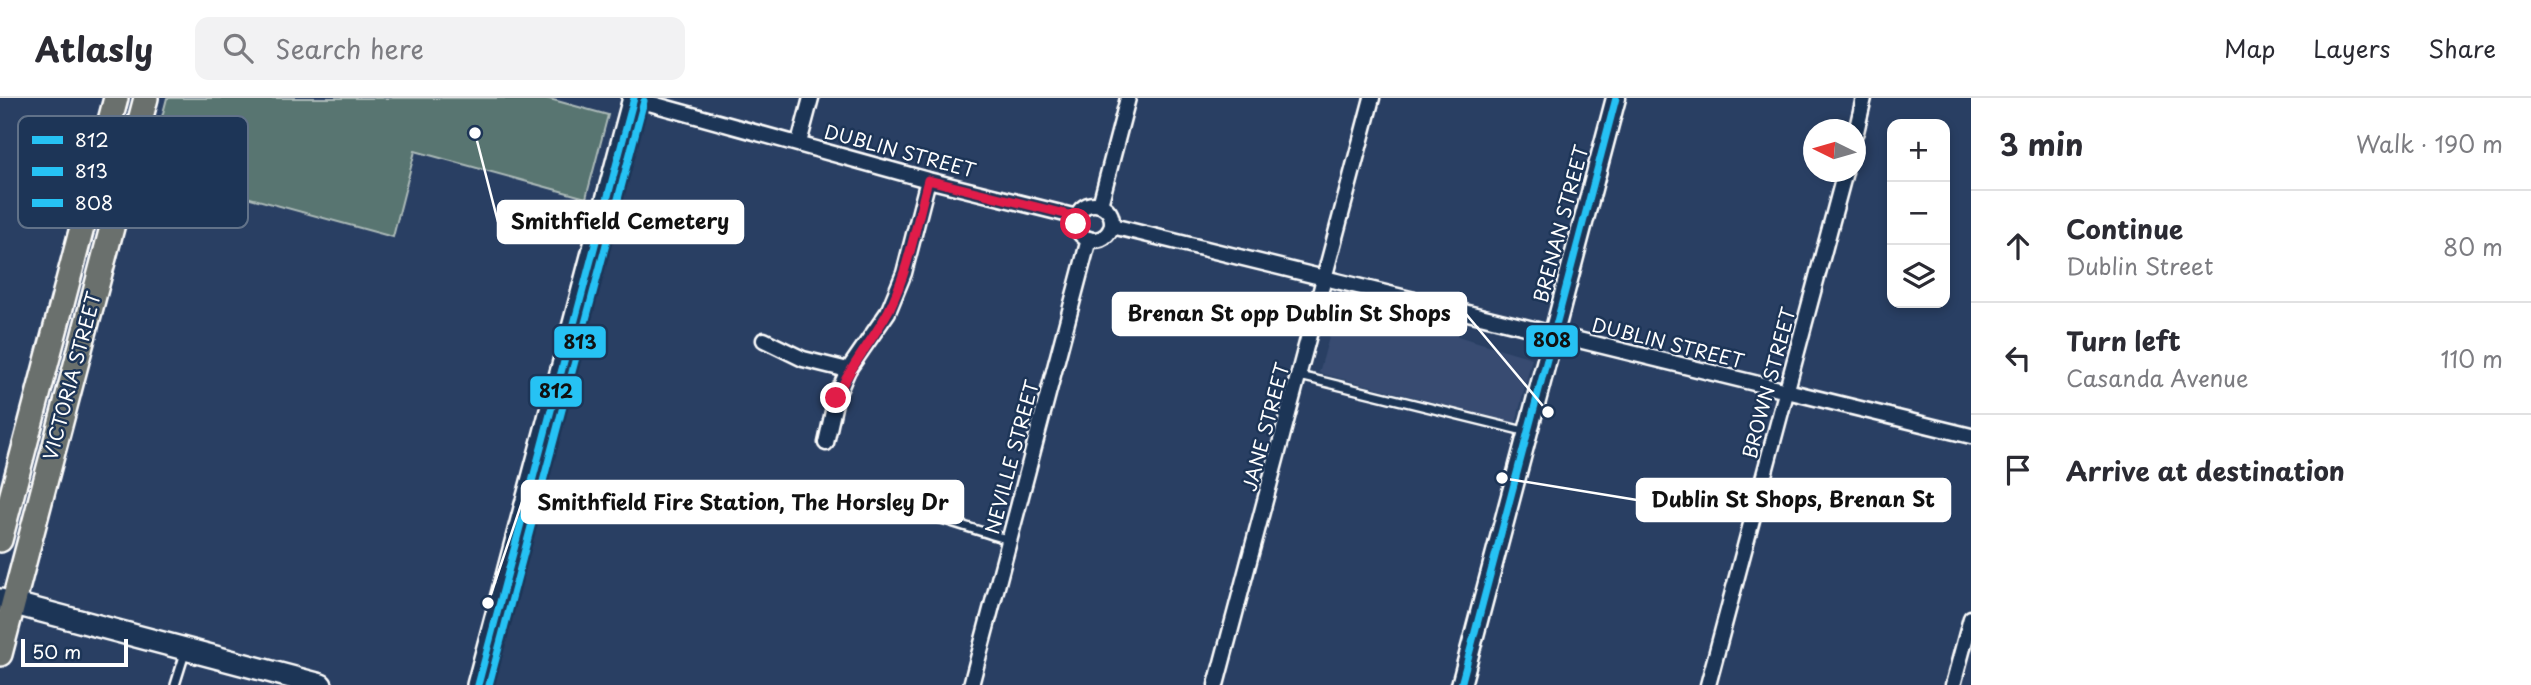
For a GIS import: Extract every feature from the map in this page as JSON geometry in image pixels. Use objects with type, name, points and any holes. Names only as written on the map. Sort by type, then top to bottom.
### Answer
[{"type":"main road","name":"VICTORIA STREET","points":[[111,116],[116,98]]},
{"type":"main road","name":"VICTORIA STREET","points":[[141,116],[146,98]]},
{"type":"main road","points":[[478,685],[633,98]]},
{"type":"main road","name":"VICTORIA STREET","points":[[0,540],[82,228]]},
{"type":"main road","name":"VICTORIA STREET","points":[[0,654],[7,601],[110,228]]},
{"type":"main road","points":[[7,601],[321,685]]},
{"type":"street","name":"DUBLIN STREET","points":[[633,98],[928,180],[1077,217]]},
{"type":"street","points":[[799,143],[811,98]]},
{"type":"street","points":[[1100,205],[1128,98]]},
{"type":"street","name":"JANE STREET","points":[[1216,685],[1372,98]]},
{"type":"street","name":"BRENAN STREET","points":[[1461,685],[1616,98]]},
{"type":"street","points":[[1859,119],[1864,98]]},
{"type":"street","points":[[826,443],[836,398],[848,370],[888,312],[904,273],[928,180]]},
{"type":"street","name":"BROWN STREET","points":[[1708,685],[1842,182]]},
{"type":"street","points":[[1087,205],[1100,205],[1109,211],[1112,226],[1098,240],[1089,239],[1079,232],[1077,217],[1087,205]]},
{"type":"street","name":"DUBLIN STREET","points":[[1112,226],[1971,436]]},
{"type":"street","name":"NEVILLE STREET","points":[[971,685],[1089,239]]},
{"type":"street","points":[[764,340],[803,359],[848,370]]},
{"type":"street","points":[[1954,685],[1971,618]]},
{"type":"lane","points":[[1300,376],[1528,432]]},
{"type":"lane","points":[[817,497],[839,495],[867,500],[1010,540]]},
{"type":"lane","points":[[175,685],[186,649]]},
{"type":"shaded area","points":[[1338,305],[1413,323],[1532,358],[1516,423],[1319,373]]},
{"type":"green space","points":[[167,98],[546,98],[608,115],[586,198],[415,151],[393,237],[248,197],[248,116],[162,116]]},
{"type":"transit line","name":"812","points":[[478,685],[634,98]]},
{"type":"transit line","name":"808","points":[[1461,685],[1616,98]]},
{"type":"transit line","name":"813","points":[[489,685],[644,101]]},
{"type":"place","name":"Smithfield Cemetery","points":[[475,133]]},
{"type":"place","name":"Brenan St opp Dublin St Shops","points":[[1548,412]]},
{"type":"place","name":"Dublin St Shops, Brenan St","points":[[1502,478]]},
{"type":"place","name":"Smithfield Fire Station, The Horsley Dr","points":[[488,603]]},
{"type":"route","points":[[836,398],[848,370],[888,312],[904,273],[928,180],[1077,217],[1076,224]]}]
